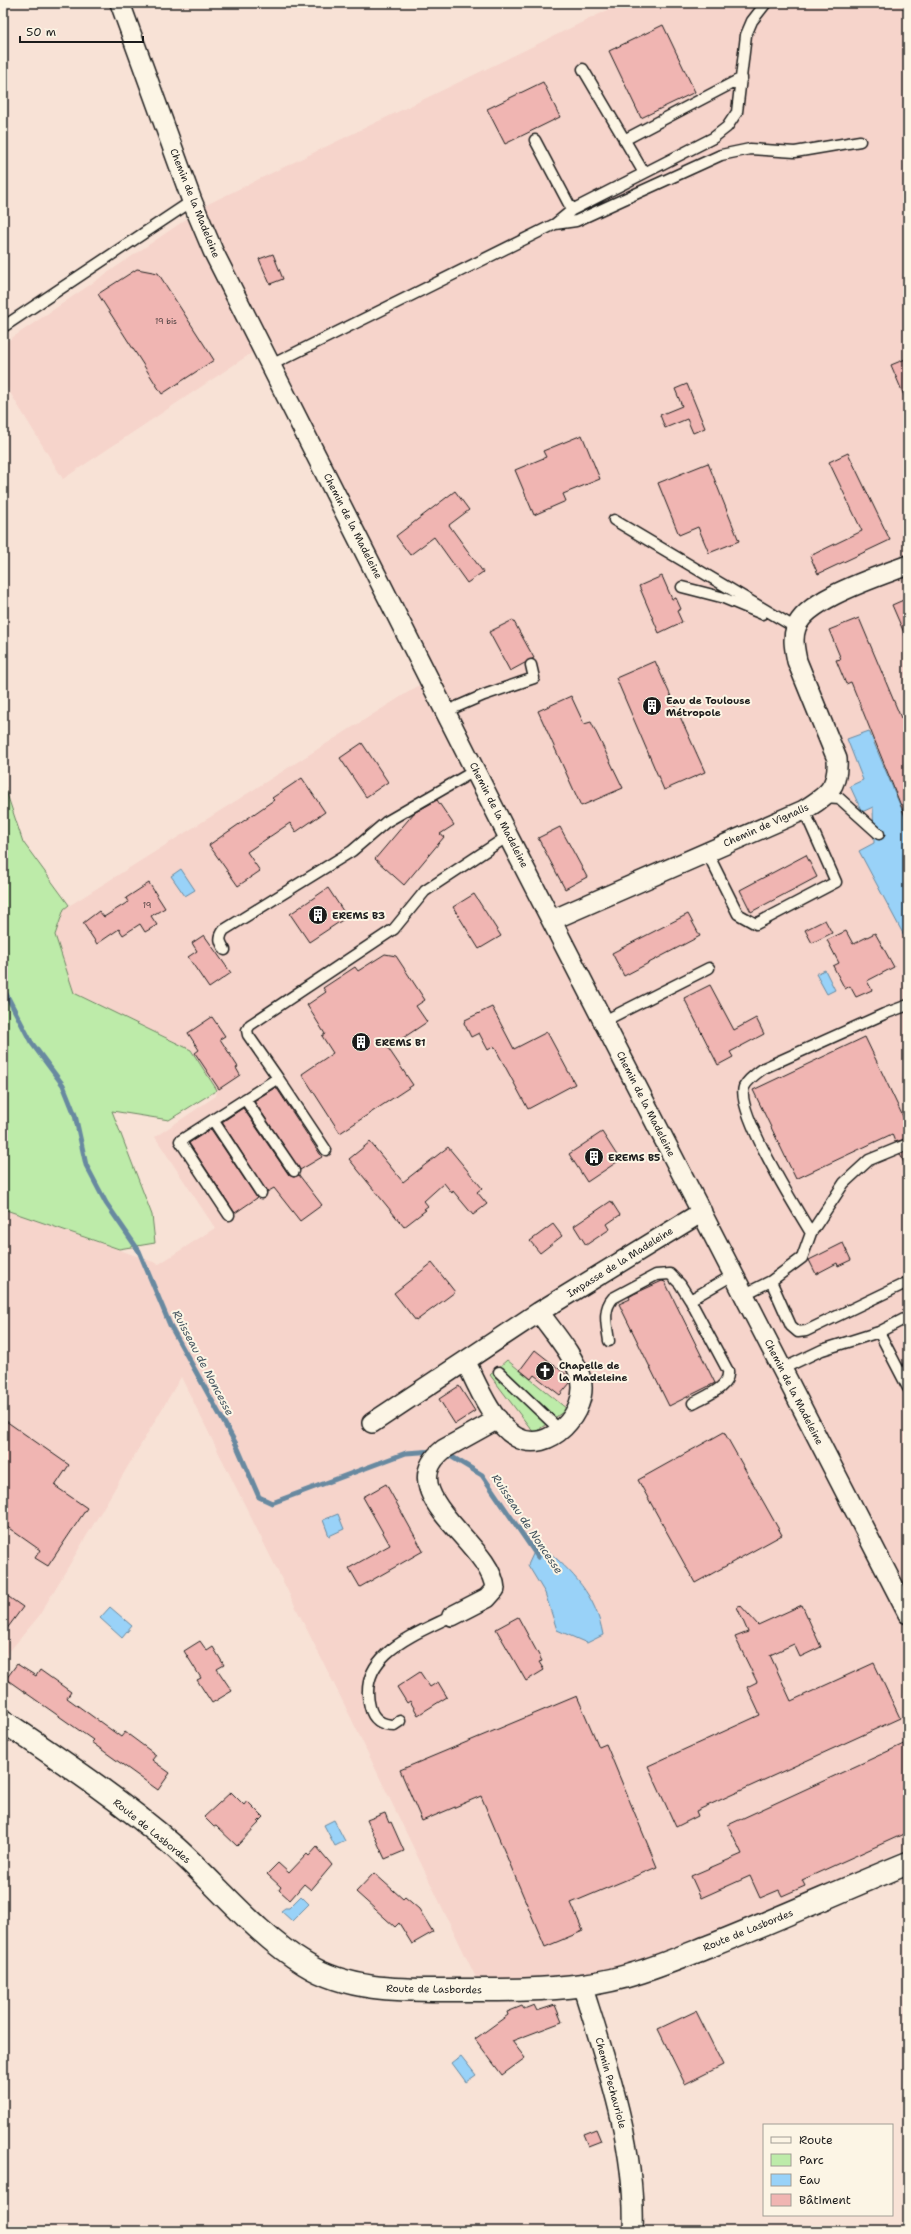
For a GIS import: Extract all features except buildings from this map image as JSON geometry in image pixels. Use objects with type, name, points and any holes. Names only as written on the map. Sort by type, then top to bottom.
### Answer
[{"type":"street","name":"Chemin de la Madeleine","points":[[120,3],[192,201],[213,251],[447,711],[508,836],[908,1614]]},
{"type":"street","name":"Chemin de Vignalis","points":[[552,920],[804,810],[824,797],[833,786],[838,772],[837,759],[797,661],[794,644],[796,628],[801,618],[811,607],[824,600],[908,565]]},
{"type":"street","name":"Impasse de la Madeleine","points":[[372,1423],[466,1362],[539,1312],[702,1212]]},
{"type":"street","points":[[466,1362],[482,1393],[498,1419],[517,1437],[534,1442],[552,1437],[575,1413],[582,1388],[581,1379],[573,1363],[539,1312]]},
{"type":"street","points":[[452,1616],[487,1598],[495,1589],[494,1583],[469,1544],[434,1501],[427,1482],[429,1470],[437,1455],[444,1449],[498,1419]]},
{"type":"street","name":"Route de Lasbordes","points":[[3,1721],[98,1787],[164,1839],[200,1870],[268,1936],[289,1954],[321,1973],[363,1985],[418,1990],[582,1986],[627,1976],[669,1962],[787,1915],[908,1863]]},
{"type":"street","name":"Chemin Pechauriole","points":[[582,1986],[624,2124],[629,2168],[633,2231]]},
{"type":"lane","points":[[271,364],[555,224],[572,210],[713,138],[727,127],[737,112],[746,35],[752,21],[766,3]]},
{"type":"lane","points":[[583,69],[644,173]]},
{"type":"lane","points":[[624,140],[742,78]]},
{"type":"lane","points":[[535,140],[572,210]]},
{"type":"lane","points":[[555,224],[576,221],[721,155],[750,149],[795,152],[860,141]]},
{"type":"lane","points":[[3,327],[192,201]]},
{"type":"lane","points":[[614,520],[796,628]]},
{"type":"lane","points":[[682,586],[721,597],[796,628]]},
{"type":"lane","points":[[447,711],[484,695],[534,678],[531,665]]},
{"type":"lane","points":[[225,950],[219,940],[220,934],[224,930],[352,851],[386,822],[476,770]]},
{"type":"lane","points":[[824,797],[839,798],[879,834]]},
{"type":"lane","points":[[707,852],[738,914],[756,924],[836,882],[804,810]]},
{"type":"lane","points":[[326,1150],[248,1035],[247,1030],[250,1025],[394,928],[425,891],[508,836]]},
{"type":"lane","points":[[604,1021],[709,968]]},
{"type":"lane","points":[[812,1233],[783,1188],[747,1113],[743,1098],[744,1088],[752,1077],[764,1068],[884,1014],[908,1005]]},
{"type":"lane","points":[[229,1215],[180,1141],[278,1078]]},
{"type":"lane","points":[[245,1099],[294,1172]]},
{"type":"lane","points":[[213,1120],[261,1193]]},
{"type":"lane","points":[[743,1295],[771,1282],[802,1258],[812,1233],[844,1183],[869,1160],[908,1144]]},
{"type":"lane","points":[[609,1341],[606,1318],[609,1303],[613,1298],[656,1275],[670,1274],[680,1284],[690,1300],[728,1371],[729,1377],[724,1386],[693,1403]]},
{"type":"lane","points":[[690,1300],[733,1275]]},
{"type":"lane","points":[[771,1282],[792,1326],[798,1332],[806,1331],[908,1282]]},
{"type":"lane","points":[[782,1369],[822,1350],[879,1332],[908,1318]]},
{"type":"lane","points":[[879,1332],[908,1388]]},
{"type":"lane","points":[[499,1372],[560,1430]]},
{"type":"lane","points":[[400,1721],[394,1725],[382,1723],[376,1720],[371,1711],[368,1689],[374,1668],[380,1659],[392,1648],[452,1616]]},
{"type":"shaded area","points":[[622,3],[908,3],[908,1848],[716,1935],[628,1966],[564,1980],[479,1984],[351,1718],[181,1377],[39,1616],[3,1659],[3,1206],[6,1210],[159,1264],[215,1228],[155,1137],[216,1096],[217,1090],[191,1050],[74,993],[55,935],[64,909],[437,674],[353,510],[271,340],[63,479],[3,381],[3,344],[210,203]]},
{"type":"green space","points":[[3,782],[23,842],[69,905],[64,909],[55,935],[74,993],[191,1050],[217,1090],[169,1120],[112,1111],[152,1215],[155,1243],[119,1249],[6,1210],[3,1171]]},
{"type":"green space","points":[[507,1360],[567,1409],[534,1433],[490,1375]]},
{"type":"water","points":[[869,731],[908,824],[908,943],[859,851],[874,843],[873,807],[862,812],[850,786],[863,780],[847,739]]},
{"type":"water","points":[[181,869],[195,890],[185,896],[171,876]]},
{"type":"water","points":[[825,970],[835,990],[827,994],[816,974]]},
{"type":"water","points":[[338,1514],[344,1529],[329,1536],[323,1520]]},
{"type":"water","points":[[543,1547],[582,1585],[595,1608],[603,1635],[587,1643],[557,1630],[545,1593],[528,1565],[534,1552]]},
{"type":"water","points":[[110,1607],[132,1626],[122,1638],[100,1618]]},
{"type":"water","points":[[334,1820],[345,1841],[335,1846],[324,1825]]},
{"type":"water","points":[[301,1896],[309,1904],[292,1921],[281,1911],[285,1908],[289,1908]]},
{"type":"water","points":[[461,2056],[476,2075],[466,2082],[452,2063]]},
{"type":"waterway","name":"Ruisseau de Noncesse","points":[[3,988],[31,1042],[63,1085],[75,1115],[86,1165],[106,1203],[139,1251],[170,1325],[236,1444],[259,1497],[272,1503],[406,1453],[435,1451]]},
{"type":"waterway","name":"Ruisseau de Noncesse","points":[[447,1454],[482,1475],[538,1557]]},
{"type":"place","name":"Eau de Toulouse Métropole","points":[[652,706]]},
{"type":"place","name":"EREMS B3","points":[[318,915]]},
{"type":"place","name":"EREMS B1","points":[[361,1042]]},
{"type":"place","name":"EREMS B5","points":[[594,1157]]},
{"type":"place","name":"Chapelle de la Madeleine","points":[[545,1371]]}]
